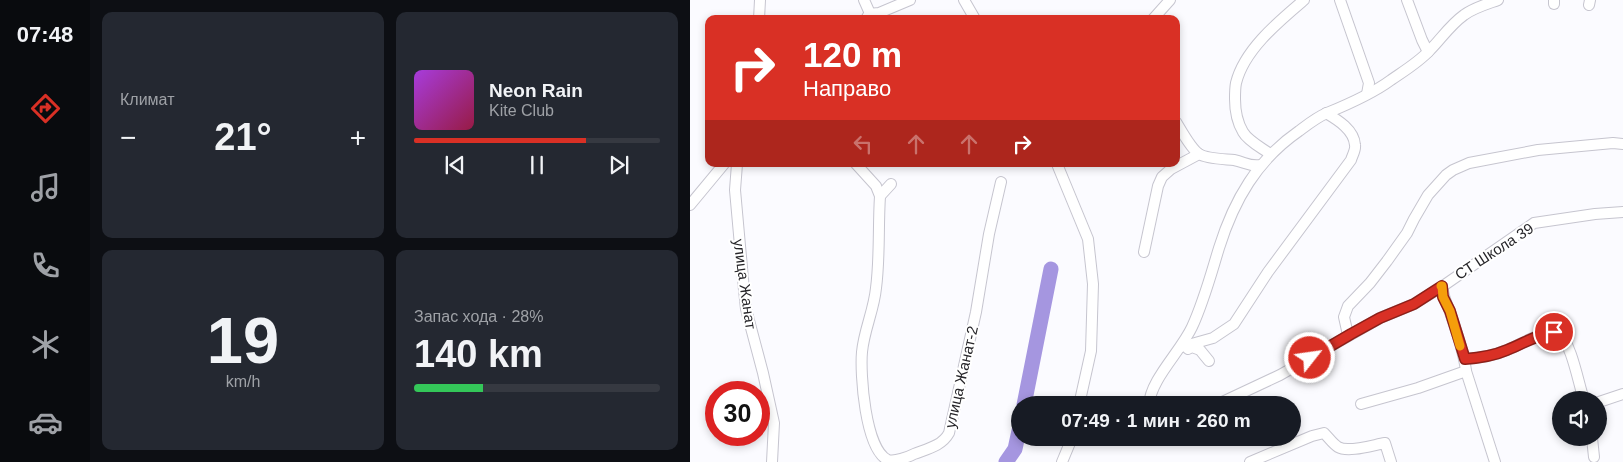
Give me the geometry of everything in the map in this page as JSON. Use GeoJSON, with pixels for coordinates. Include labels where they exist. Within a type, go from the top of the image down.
{"type":"FeatureCollection","features":[{"type":"Feature","properties":{"kind":"street"},"geometry":{"type":"LineString","coordinates":[[759,15],[760,0]]}},
{"type":"Feature","properties":{"kind":"street"},"geometry":{"type":"LineString","coordinates":[[864,0],[869,15]]}},
{"type":"Feature","properties":{"kind":"street"},"geometry":{"type":"LineString","coordinates":[[874,15],[910,0]]}},
{"type":"Feature","properties":{"kind":"street"},"geometry":{"type":"LineString","coordinates":[[964,0],[973,15]]}},
{"type":"Feature","properties":{"kind":"street"},"geometry":{"type":"LineString","coordinates":[[1157,15],[1170,0]]}},
{"type":"Feature","properties":{"kind":"street"},"geometry":{"type":"LineString","coordinates":[[1270,154],[1243,133],[1235,108],[1236,85],[1248,56],[1279,21],[1304,0]]}},
{"type":"Feature","properties":{"kind":"street"},"geometry":{"type":"LineString","coordinates":[[1340,0],[1369,83],[1367,94]]}},
{"type":"Feature","properties":{"kind":"street"},"geometry":{"type":"LineString","coordinates":[[1407,0],[1428,52]]}},
{"type":"Feature","properties":{"kind":"street"},"geometry":{"type":"LineString","coordinates":[[1149,396],[1162,372],[1178,351],[1198,314],[1231,213],[1270,154],[1326,113],[1351,104],[1389,82],[1428,52],[1443,37],[1445,31],[1478,4],[1498,0]]}},
{"type":"Feature","properties":{"kind":"street"},"geometry":{"type":"LineString","coordinates":[[1178,351],[1213,338],[1234,324],[1268,272],[1351,160],[1355,145],[1352,137],[1346,128],[1326,113]]}},
{"type":"Feature","properties":{"kind":"street"},"geometry":{"type":"LineString","coordinates":[[1180,129],[1188,142],[1199,154],[1220,159],[1237,160],[1252,166],[1261,165]]}},
{"type":"Feature","properties":{"kind":"street"},"geometry":{"type":"LineString","coordinates":[[1348,335],[1344,317],[1348,306],[1378,272],[1407,233],[1436,185],[1453,170],[1469,163],[1538,150],[1613,143],[1623,144]]}},
{"type":"Feature","properties":{"kind":"street"},"geometry":{"type":"LineString","coordinates":[[1180,164],[1199,154]]}},
{"type":"Feature","properties":{"kind":"street"},"geometry":{"type":"LineString","coordinates":[[690,205],[722,167]]}},
{"type":"Feature","properties":{"kind":"street","name":"улица Жанат"},"geometry":{"type":"LineString","coordinates":[[737,167],[735,190],[746,309],[774,423],[772,462]]}},
{"type":"Feature","properties":{"kind":"street"},"geometry":{"type":"LineString","coordinates":[[859,167],[876,186],[880,196],[891,184]]}},
{"type":"Feature","properties":{"kind":"street"},"geometry":{"type":"LineString","coordinates":[[1058,167],[1088,239],[1093,284],[1091,351],[1081,396]]}},
{"type":"Feature","properties":{"kind":"street"},"geometry":{"type":"LineString","coordinates":[[1144,252],[1158,186],[1162,177],[1175,167]]}},
{"type":"Feature","properties":{"kind":"street","name":"улица Жанат-2"},"geometry":{"type":"LineString","coordinates":[[880,196],[876,288],[864,336],[862,368],[870,431],[878,450],[886,461],[908,456],[931,447],[945,440],[949,433],[976,312],[989,234],[1001,182]]}},
{"type":"Feature","properties":{"kind":"street","name":"СТ Школа 39"},"geometry":{"type":"LineString","coordinates":[[1235,396],[1280,375],[1380,318],[1414,304],[1534,223],[1623,212]]}},
{"type":"Feature","properties":{"kind":"street"},"geometry":{"type":"LineString","coordinates":[[1442,286],[1443,297],[1450,311],[1465,359],[1466,371],[1496,462]]}},
{"type":"Feature","properties":{"kind":"street"},"geometry":{"type":"LineString","coordinates":[[1465,359],[1491,355],[1532,338],[1559,333],[1565,338],[1569,347],[1581,391]]}},
{"type":"Feature","properties":{"kind":"street"},"geometry":{"type":"LineString","coordinates":[[1178,351],[1192,347],[1200,350],[1209,361]]}},
{"type":"Feature","properties":{"kind":"street"},"geometry":{"type":"LineString","coordinates":[[1361,404],[1428,385],[1466,371]]}},
{"type":"Feature","properties":{"kind":"street"},"geometry":{"type":"LineString","coordinates":[[1607,399],[1623,394]]}},
{"type":"Feature","properties":{"kind":"street"},"geometry":{"type":"LineString","coordinates":[[1250,462],[1312,436],[1324,433],[1334,444],[1347,450],[1385,443],[1391,462]]}},
{"type":"Feature","properties":{"kind":"street"},"geometry":{"type":"LineString","coordinates":[[1062,462],[1071,446]]}},
{"type":"Feature","properties":{"kind":"street"},"geometry":{"type":"LineString","coordinates":[[1593,446],[1594,457]]}},
{"type":"Feature","properties":{"kind":"waterway"},"geometry":{"type":"LineString","coordinates":[[1026,396],[1051,269]]}},
{"type":"Feature","properties":{"kind":"waterway"},"geometry":{"type":"LineString","coordinates":[[1006,462],[1016,446]]}},
{"type":"Feature","properties":{"kind":"slow traffic"},"geometry":{"type":"LineString","coordinates":[[1441,286],[1460,346]]}},
{"type":"Feature","properties":{"kind":"route"},"geometry":{"type":"LineString","coordinates":[[1310,358],[1380,318],[1414,304],[1442,286],[1443,297],[1450,311],[1465,359],[1491,355],[1532,338],[1554,332]]}}]}
